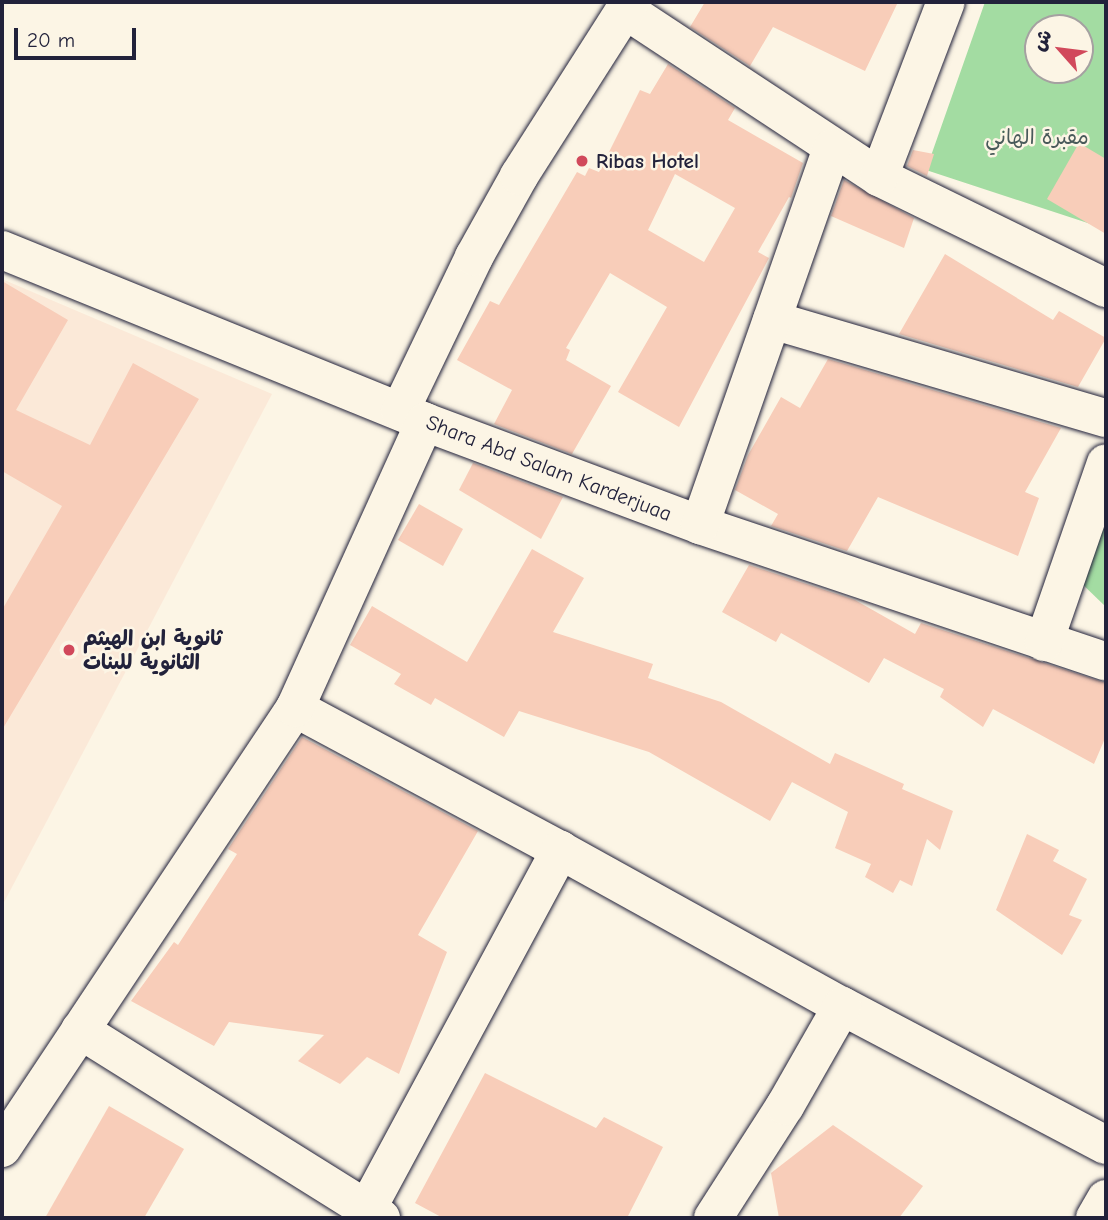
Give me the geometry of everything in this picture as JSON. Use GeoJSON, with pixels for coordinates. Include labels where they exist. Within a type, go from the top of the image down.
{"type":"FeatureCollection","features":[{"type":"Feature","properties":{"kind":"street"},"geometry":{"type":"LineString","coordinates":[[879,177],[946,2]]}},
{"type":"Feature","properties":{"kind":"street"},"geometry":{"type":"LineString","coordinates":[[2,1148],[295,708],[474,257],[519,176],[629,6],[832,148],[879,177],[1106,288]]}},
{"type":"Feature","properties":{"kind":"street"},"geometry":{"type":"LineString","coordinates":[[700,525],[832,148]]}},
{"type":"Feature","properties":{"kind":"street","name":"Shara Abd Salam Karderjuaa"},"geometry":{"type":"LineString","coordinates":[[2,250],[412,416],[700,525],[1106,662]]}},
{"type":"Feature","properties":{"kind":"street"},"geometry":{"type":"LineString","coordinates":[[772,320],[1106,418]]}},
{"type":"Feature","properties":{"kind":"street"},"geometry":{"type":"LineString","coordinates":[[1044,642],[1106,463]]}},
{"type":"Feature","properties":{"kind":"street"},"geometry":{"type":"LineString","coordinates":[[295,708],[842,1006],[1106,1145]]}},
{"type":"Feature","properties":{"kind":"street"},"geometry":{"type":"LineString","coordinates":[[80,1030],[374,1214],[560,850]]}},
{"type":"Feature","properties":{"kind":"street"},"geometry":{"type":"LineString","coordinates":[[713,1218],[785,1106],[842,1006]]}},
{"type":"Feature","properties":{"kind":"street"},"geometry":{"type":"LineString","coordinates":[[1095,1218],[1106,1199]]}},
{"type":"Feature","properties":{"kind":"shaded area","name":"ثانوية ابن الهيثم الثانوية للبنات"},"geometry":{"type":"Polygon","coordinates":[[[2,279],[272,394],[2,906],[2,279]]]}},
{"type":"Feature","properties":{"kind":"green space","name":"مقبرة الهاني"},"geometry":{"type":"Polygon","coordinates":[[[985,2],[1106,2],[1106,229],[926,170],[985,2]]]}},
{"type":"Feature","properties":{"kind":"green space"},"geometry":{"type":"Polygon","coordinates":[[[1106,491],[1106,607],[1077,579],[1106,491]]]}},
{"type":"Feature","properties":{"kind":"building"},"geometry":{"type":"Polygon","coordinates":[[[705,2],[898,2],[865,71],[773,27],[750,66],[690,27],[705,2]]]}},
{"type":"Feature","properties":{"kind":"building"},"geometry":{"type":"Polygon","coordinates":[[[668,64],[735,108],[728,120],[803,163],[791,198],[789,197],[758,252],[769,258],[679,427],[618,392],[667,307],[610,273],[566,348],[570,350],[566,360],[611,386],[572,454],[494,424],[512,390],[457,360],[490,301],[499,305],[577,172],[585,176],[589,168],[599,172],[640,90],[650,94],[668,64]],[[675,174],[648,230],[704,262],[735,208],[675,174]]]}},
{"type":"Feature","properties":{"kind":"building"},"geometry":{"type":"Polygon","coordinates":[[[1079,143],[1106,159],[1106,234],[1047,199],[1079,143]]]}},
{"type":"Feature","properties":{"kind":"building"},"geometry":{"type":"Polygon","coordinates":[[[913,150],[934,154],[927,176],[907,166],[913,150]]]}},
{"type":"Feature","properties":{"kind":"building"},"geometry":{"type":"Polygon","coordinates":[[[844,180],[914,218],[904,248],[831,216],[844,180]]]}},
{"type":"Feature","properties":{"kind":"building"},"geometry":{"type":"Polygon","coordinates":[[[945,254],[1053,320],[1059,311],[1106,338],[1078,387],[899,334],[945,254]]]}},
{"type":"Feature","properties":{"kind":"building"},"geometry":{"type":"Polygon","coordinates":[[[2,281],[68,320],[16,410],[90,445],[133,363],[199,399],[2,730],[2,610],[62,506],[2,471],[2,281]]]}},
{"type":"Feature","properties":{"kind":"building"},"geometry":{"type":"Polygon","coordinates":[[[828,359],[1061,428],[1025,492],[1039,498],[1018,556],[878,497],[847,551],[771,526],[778,514],[735,490],[748,455],[781,397],[800,408],[828,359]]]}},
{"type":"Feature","properties":{"kind":"building"},"geometry":{"type":"Polygon","coordinates":[[[473,463],[563,497],[541,539],[459,490],[473,463]]]}},
{"type":"Feature","properties":{"kind":"building"},"geometry":{"type":"Polygon","coordinates":[[[419,504],[463,529],[443,566],[398,540],[419,504]]]}},
{"type":"Feature","properties":{"kind":"building"},"geometry":{"type":"Polygon","coordinates":[[[532,549],[584,578],[553,632],[653,664],[648,678],[721,702],[830,764],[835,753],[904,784],[902,789],[953,811],[940,850],[927,839],[912,886],[900,880],[893,893],[865,877],[871,864],[835,848],[848,812],[792,782],[770,821],[649,752],[519,711],[504,737],[435,698],[431,705],[394,684],[401,674],[350,645],[372,606],[467,662],[532,549]]]}},
{"type":"Feature","properties":{"kind":"building"},"geometry":{"type":"Polygon","coordinates":[[[749,565],[855,600],[915,634],[921,623],[1106,683],[1106,736],[1094,764],[993,709],[983,727],[940,697],[944,689],[884,658],[869,683],[781,633],[776,642],[722,612],[749,565]]]}},
{"type":"Feature","properties":{"kind":"building"},"geometry":{"type":"Polygon","coordinates":[[[302,737],[478,831],[418,935],[447,952],[399,1074],[367,1057],[340,1084],[298,1061],[324,1035],[229,1022],[214,1046],[131,1001],[174,942],[178,945],[237,854],[228,849],[302,737]]]}},
{"type":"Feature","properties":{"kind":"building"},"geometry":{"type":"Polygon","coordinates":[[[1027,834],[1059,850],[1053,861],[1087,879],[1069,915],[1082,920],[1062,955],[996,910],[1027,834]]]}},
{"type":"Feature","properties":{"kind":"building"},"geometry":{"type":"Polygon","coordinates":[[[485,1073],[596,1128],[604,1117],[663,1147],[627,1218],[443,1218],[415,1203],[485,1073]]]}},
{"type":"Feature","properties":{"kind":"building"},"geometry":{"type":"Polygon","coordinates":[[[109,1106],[184,1149],[144,1218],[45,1218],[109,1106]]]}},
{"type":"Feature","properties":{"kind":"building"},"geometry":{"type":"Polygon","coordinates":[[[833,1125],[923,1186],[899,1218],[779,1218],[771,1173],[833,1125]]]}},
{"type":"Feature","properties":{"kind":"place","name":"Ribas Hotel"},"geometry":{"type":"Point","coordinates":[582,161]}},
{"type":"Feature","properties":{"kind":"place","name":"ثانوية ابن الهيثم الثانوية للبنات"},"geometry":{"type":"Point","coordinates":[69,650]}}]}
